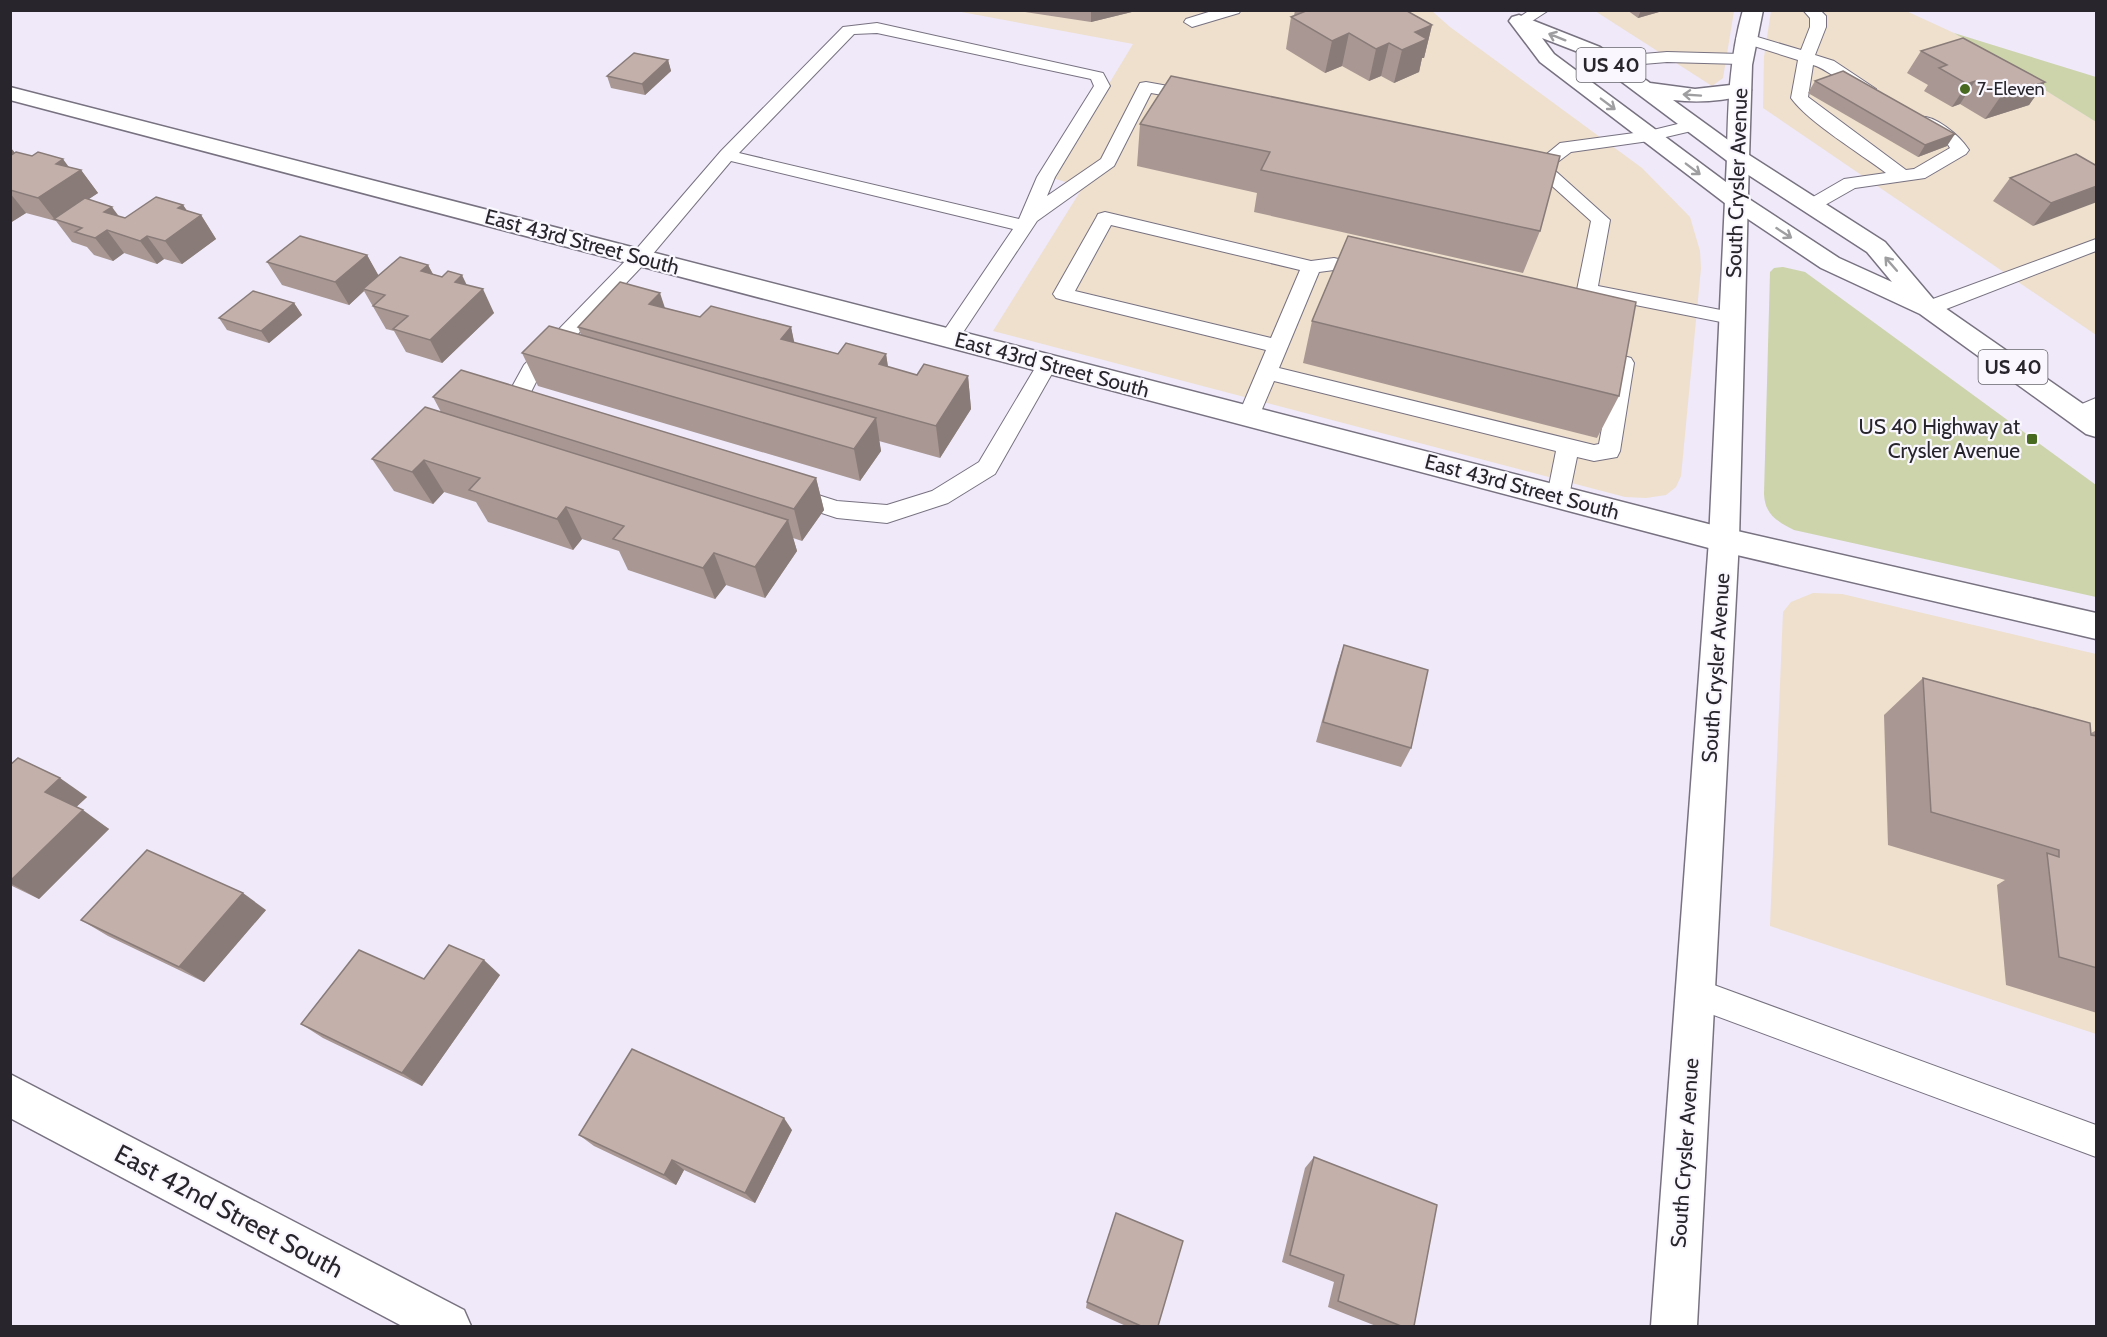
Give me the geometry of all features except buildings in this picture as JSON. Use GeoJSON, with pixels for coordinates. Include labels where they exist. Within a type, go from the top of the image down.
{"type":"FeatureCollection","features":[{"type":"Feature","properties":{"kind":"street","name":"South Crysler Avenue"},"geometry":{"type":"LineString","coordinates":[[1674,1326],[1724,540],[1731,318],[1738,202],[1740,90],[1743,49],[1753,10]]}},
{"type":"Feature","properties":{"kind":"street","name":"US 40"},"geometry":{"type":"LineString","coordinates":[[1512,16],[1593,51],[1738,158],[1876,248],[1929,308]]}},
{"type":"Feature","properties":{"kind":"street","name":"US 40"},"geometry":{"type":"LineString","coordinates":[[1512,16],[1547,58],[1738,202],[1830,263],[1929,308],[2090,415]]}},
{"type":"Feature","properties":{"kind":"street"},"geometry":{"type":"LineString","coordinates":[[1643,88],[1672,94],[1714,96],[1740,90]]}},
{"type":"Feature","properties":{"kind":"street","name":"East 43rd Street South"},"geometry":{"type":"LineString","coordinates":[[10,93],[1724,540],[2097,626]]}},
{"type":"Feature","properties":{"kind":"street","name":"East 42nd Street South"},"geometry":{"type":"LineString","coordinates":[[10,1095],[448,1326]]}},
{"type":"Feature","properties":{"kind":"lane"},"geometry":{"type":"LineString","coordinates":[[1192,22],[1234,10]]}},
{"type":"Feature","properties":{"kind":"lane"},"geometry":{"type":"LineString","coordinates":[[1512,16],[1542,10]]}},
{"type":"Feature","properties":{"kind":"lane"},"geometry":{"type":"LineString","coordinates":[[1810,10],[1818,15],[1818,27],[1806,58],[1799,98],[1817,114],[1902,176]]}},
{"type":"Feature","properties":{"kind":"lane"},"geometry":{"type":"LineString","coordinates":[[557,419],[524,408],[518,396],[531,370],[640,257],[727,155],[849,30],[877,28],[1097,76],[1102,86],[1046,177],[1027,222],[949,338]]}},
{"type":"Feature","properties":{"kind":"lane"},"geometry":{"type":"LineString","coordinates":[[1607,62],[1743,49],[1806,58],[1828,64],[1886,99]]}},
{"type":"Feature","properties":{"kind":"lane"},"geometry":{"type":"LineString","coordinates":[[727,155],[1027,222],[1108,162],[1146,87],[1215,100]]}},
{"type":"Feature","properties":{"kind":"lane"},"geometry":{"type":"LineString","coordinates":[[1812,205],[1850,183],[1919,174],[1960,150],[1954,140],[1906,111]]}},
{"type":"Feature","properties":{"kind":"lane"},"geometry":{"type":"LineString","coordinates":[[1694,124],[1649,136],[1566,147],[1534,166],[1601,219],[1587,290],[1731,318]]}},
{"type":"Feature","properties":{"kind":"lane"},"geometry":{"type":"LineString","coordinates":[[1278,346],[1063,294],[1106,218],[1311,267],[1334,264],[1390,277]]}},
{"type":"Feature","properties":{"kind":"lane"},"geometry":{"type":"LineString","coordinates":[[1929,308],[2097,245]]}},
{"type":"Feature","properties":{"kind":"lane"},"geometry":{"type":"LineString","coordinates":[[1249,416],[1311,267]]}},
{"type":"Feature","properties":{"kind":"lane"},"geometry":{"type":"LineString","coordinates":[[1267,372],[1594,453],[1609,451],[1628,341]]}},
{"type":"Feature","properties":{"kind":"lane"},"geometry":{"type":"LineString","coordinates":[[770,488],[837,509],[887,514],[940,497],[987,468],[1048,363]]}},
{"type":"Feature","properties":{"kind":"lane"},"geometry":{"type":"LineString","coordinates":[[1558,496],[1569,447]]}},
{"type":"Feature","properties":{"kind":"lane"},"geometry":{"type":"LineString","coordinates":[[1695,993],[2097,1141]]}},
{"type":"Feature","properties":{"kind":"shaded area"},"geometry":{"type":"Polygon","coordinates":[[[1904,10],[1954,33],[2096,122],[2096,335],[1763,108],[1764,57],[1771,11],[1904,10]]]}},
{"type":"Feature","properties":{"kind":"shaded area"},"geometry":{"type":"Polygon","coordinates":[[[956,11],[1432,11],[1450,27],[1642,168],[1690,217],[1700,251],[1701,268],[1681,476],[1676,487],[1666,495],[1646,498],[1625,497],[993,331],[1083,187],[1052,178],[1133,44],[956,11]]]}},
{"type":"Feature","properties":{"kind":"shaded area"},"geometry":{"type":"Polygon","coordinates":[[[1595,11],[1734,11],[1723,78],[1712,86],[1595,11]]]}},
{"type":"Feature","properties":{"kind":"shaded area"},"geometry":{"type":"Polygon","coordinates":[[[1813,593],[1842,594],[2096,654],[2096,1034],[1770,926],[1783,612],[1791,602],[1813,593]]]}},
{"type":"Feature","properties":{"kind":"green space"},"geometry":{"type":"Polygon","coordinates":[[[1954,33],[2096,77],[2096,122],[1954,33]]]}},
{"type":"Feature","properties":{"kind":"green space"},"geometry":{"type":"Polygon","coordinates":[[[1783,267],[1805,272],[2096,485],[2096,597],[1794,530],[1782,524],[1769,512],[1764,494],[1770,272],[1774,268],[1783,267]]]}},
{"type":"Feature","properties":{"kind":"place","name":"7-Eleven"},"geometry":{"type":"Point","coordinates":[1965,89]}},
{"type":"Feature","properties":{"kind":"place","name":"US 40 Highway at Crysler Avenue"},"geometry":{"type":"Point","coordinates":[2032,439]}}]}
